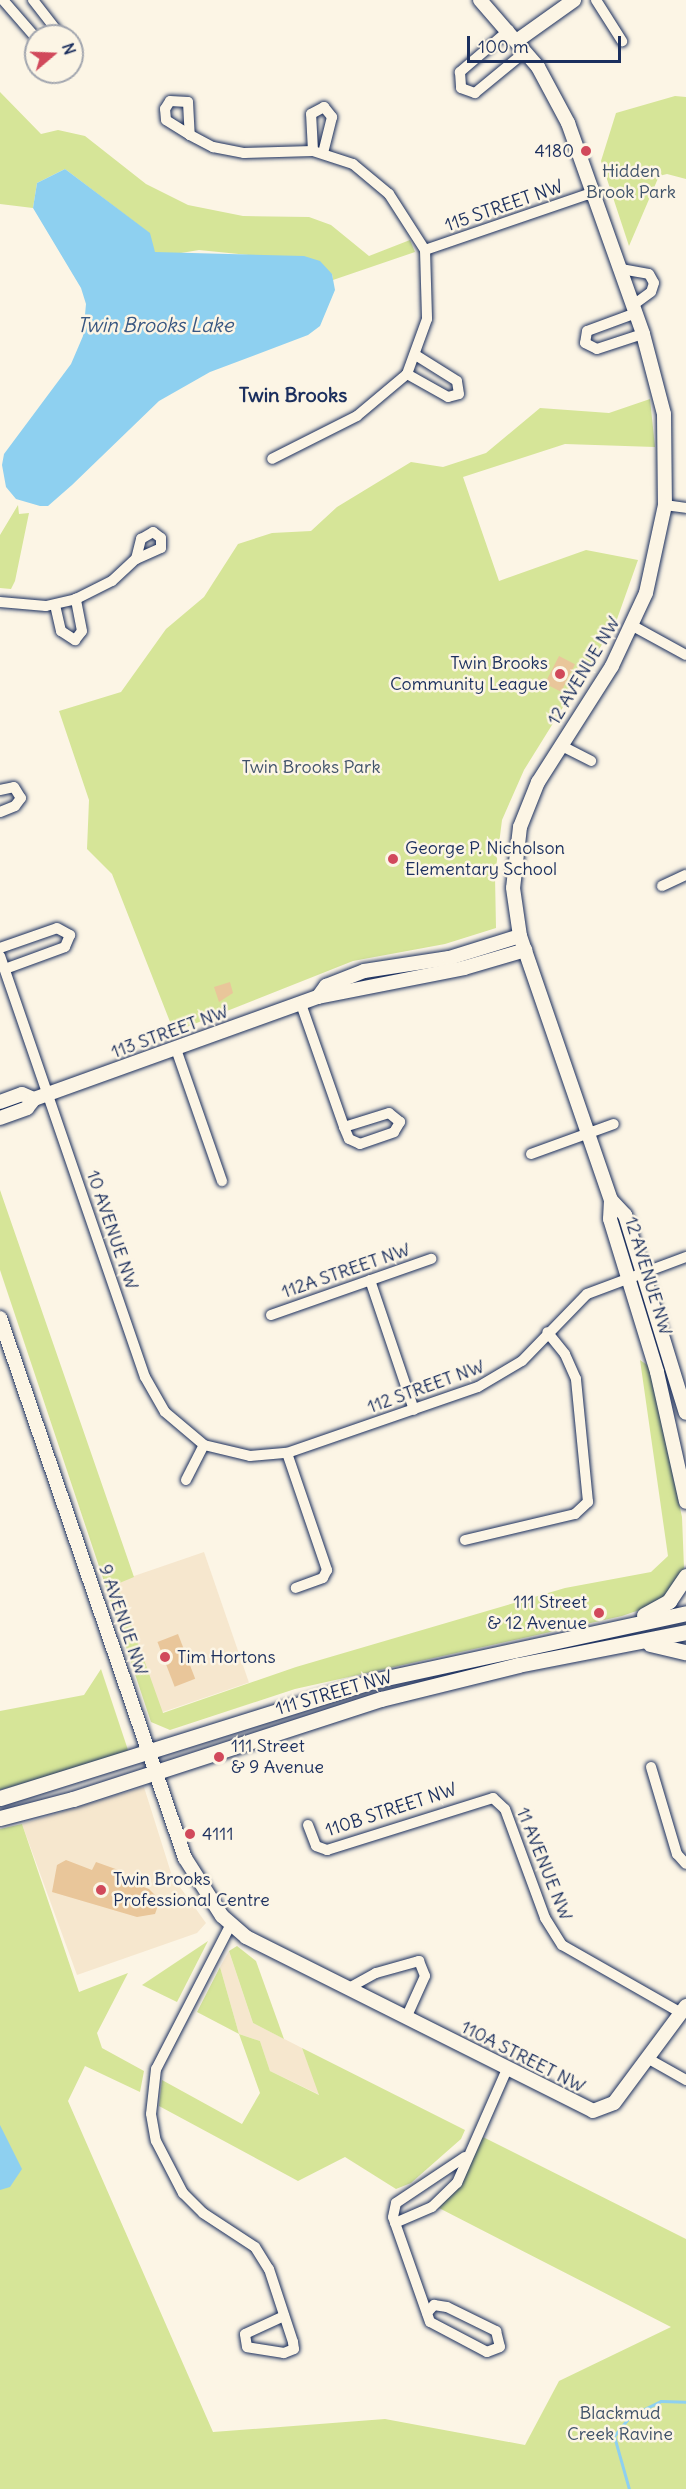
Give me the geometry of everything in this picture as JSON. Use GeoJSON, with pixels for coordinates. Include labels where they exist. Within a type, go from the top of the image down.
{"type":"FeatureCollection","features":[{"type":"Feature","properties":{"kind":"main road"},"geometry":{"type":"LineString","coordinates":[[622,1624],[663,1606],[686,1576]]}},
{"type":"Feature","properties":{"kind":"main road","name":"111 STREET NW"},"geometry":{"type":"LineString","coordinates":[[0,1798],[377,1680],[622,1624],[686,1613]]}},
{"type":"Feature","properties":{"kind":"main road","name":"111 STREET NW"},"geometry":{"type":"LineString","coordinates":[[0,1818],[391,1696],[629,1642],[686,1632]]}},
{"type":"Feature","properties":{"kind":"main road"},"geometry":{"type":"LineString","coordinates":[[629,1642],[686,1652]]}},
{"type":"Feature","properties":{"kind":"street"},"geometry":{"type":"LineString","coordinates":[[1,0],[24,25]]}},
{"type":"Feature","properties":{"kind":"street"},"geometry":{"type":"LineString","coordinates":[[33,0],[52,24]]}},
{"type":"Feature","properties":{"kind":"street","name":"12 AVENUE NW"},"geometry":{"type":"LineString","coordinates":[[480,0],[518,40],[560,104],[621,269],[664,414],[665,505],[654,568],[633,626],[560,745],[525,813],[517,843],[513,888],[520,936],[611,1200],[610,1219],[657,1372],[686,1502]]}},
{"type":"Feature","properties":{"kind":"street"},"geometry":{"type":"LineString","coordinates":[[518,40],[475,93],[461,88],[460,72],[518,40],[574,0]]}},
{"type":"Feature","properties":{"kind":"street"},"geometry":{"type":"LineString","coordinates":[[596,0],[622,41]]}},
{"type":"Feature","properties":{"kind":"street"},"geometry":{"type":"LineString","coordinates":[[190,135],[235,152],[318,152],[353,164],[379,183],[425,250],[429,302],[417,356],[407,374],[357,416],[272,459]]}},
{"type":"Feature","properties":{"kind":"street","name":"115 STREET NW"},"geometry":{"type":"LineString","coordinates":[[425,250],[594,192]]}},
{"type":"Feature","properties":{"kind":"street"},"geometry":{"type":"LineString","coordinates":[[621,269],[649,274],[654,283],[651,292],[634,309],[587,331],[585,343],[597,349],[642,334]]}},
{"type":"Feature","properties":{"kind":"street"},"geometry":{"type":"LineString","coordinates":[[407,374],[448,397],[459,394],[457,381],[417,356]]}},
{"type":"Feature","properties":{"kind":"street"},"geometry":{"type":"LineString","coordinates":[[665,505],[686,508]]}},
{"type":"Feature","properties":{"kind":"street"},"geometry":{"type":"LineString","coordinates":[[0,602],[56,604],[76,599],[112,581],[136,559]]}},
{"type":"Feature","properties":{"kind":"street"},"geometry":{"type":"LineString","coordinates":[[56,604],[61,631],[75,640],[82,631],[76,599]]}},
{"type":"Feature","properties":{"kind":"street"},"geometry":{"type":"LineString","coordinates":[[633,626],[686,655]]}},
{"type":"Feature","properties":{"kind":"street","name":"12 AVENUE NW"},"geometry":{"type":"LineString","coordinates":[[560,745],[591,761]]}},
{"type":"Feature","properties":{"kind":"street"},"geometry":{"type":"LineString","coordinates":[[0,790],[14,787],[21,798],[15,806],[0,812]]}},
{"type":"Feature","properties":{"kind":"street"},"geometry":{"type":"LineString","coordinates":[[662,886],[686,875]]}},
{"type":"Feature","properties":{"kind":"street"},"geometry":{"type":"LineString","coordinates":[[0,948],[57,928],[70,935],[65,947],[5,969]]}},
{"type":"Feature","properties":{"kind":"street","name":"113 STREET NW"},"geometry":{"type":"LineString","coordinates":[[318,997],[326,986],[364,971],[449,958],[520,936]]}},
{"type":"Feature","properties":{"kind":"street","name":"113 STREET NW"},"geometry":{"type":"LineString","coordinates":[[0,1118],[27,1108],[34,1099],[318,997],[464,968],[525,950]]}},
{"type":"Feature","properties":{"kind":"street","name":"10 AVENUE NW"},"geometry":{"type":"LineString","coordinates":[[0,956],[145,1377],[165,1412],[204,1445]]}},
{"type":"Feature","properties":{"kind":"street"},"geometry":{"type":"LineString","coordinates":[[301,1004],[344,1127],[349,1139],[360,1144],[393,1132],[400,1122],[389,1113],[344,1127]]}},
{"type":"Feature","properties":{"kind":"street"},"geometry":{"type":"LineString","coordinates":[[176,1049],[222,1181]]}},
{"type":"Feature","properties":{"kind":"street","name":"113 STREET NW"},"geometry":{"type":"LineString","coordinates":[[0,1102],[22,1094],[34,1099]]}},
{"type":"Feature","properties":{"kind":"street"},"geometry":{"type":"LineString","coordinates":[[531,1154],[614,1124]]}},
{"type":"Feature","properties":{"kind":"street","name":"12 AVENUE NW"},"geometry":{"type":"LineString","coordinates":[[611,1200],[626,1215],[686,1413]]}},
{"type":"Feature","properties":{"kind":"street","name":"112 STREET NW"},"geometry":{"type":"LineString","coordinates":[[204,1445],[250,1455],[287,1453],[495,1380],[522,1361],[580,1299],[628,1278],[686,1257]]}},
{"type":"Feature","properties":{"kind":"street","name":"112A STREET NW"},"geometry":{"type":"LineString","coordinates":[[271,1315],[431,1259]]}},
{"type":"Feature","properties":{"kind":"street"},"geometry":{"type":"LineString","coordinates":[[370,1280],[414,1410]]}},
{"type":"Feature","properties":{"kind":"street","name":"9 AVENUE NW"},"geometry":{"type":"LineString","coordinates":[[0,1317],[4,1343],[189,1867],[231,1924]]}},
{"type":"Feature","properties":{"kind":"street"},"geometry":{"type":"LineString","coordinates":[[465,1540],[575,1514],[587,1505],[589,1491],[576,1379],[548,1332]]}},
{"type":"Feature","properties":{"kind":"street"},"geometry":{"type":"LineString","coordinates":[[186,1480],[204,1445]]}},
{"type":"Feature","properties":{"kind":"street"},"geometry":{"type":"LineString","coordinates":[[287,1453],[327,1570],[323,1578],[296,1588]]}},
{"type":"Feature","properties":{"kind":"street"},"geometry":{"type":"LineString","coordinates":[[651,1767],[677,1854],[686,1864]]}},
{"type":"Feature","properties":{"kind":"street","name":"110B STREET NW"},"geometry":{"type":"LineString","coordinates":[[308,1825],[315,1844],[327,1850],[479,1799],[498,1802]]}},
{"type":"Feature","properties":{"kind":"street","name":"11 AVENUE NW"},"geometry":{"type":"LineString","coordinates":[[498,1802],[545,1918],[562,1945],[574,1956],[684,2009]]}},
{"type":"Feature","properties":{"kind":"street"},"geometry":{"type":"LineString","coordinates":[[231,1924],[156,2069],[152,2121],[161,2153],[183,2193],[203,2213],[260,2253],[284,2316],[292,2351],[247,2347],[245,2334],[284,2316]]}},
{"type":"Feature","properties":{"kind":"street","name":"110A STREET NW"},"geometry":{"type":"LineString","coordinates":[[231,1924],[348,1989],[507,2069],[597,2111],[614,2103],[684,2009]]}},
{"type":"Feature","properties":{"kind":"street"},"geometry":{"type":"LineString","coordinates":[[348,1989],[376,1973],[419,1961],[426,1973],[406,2018]]}},
{"type":"Feature","properties":{"kind":"street"},"geometry":{"type":"LineString","coordinates":[[647,2058],[686,2080]]}},
{"type":"Feature","properties":{"kind":"street"},"geometry":{"type":"LineString","coordinates":[[395,2223],[424,2212],[441,2199],[457,2182],[465,2157],[507,2069]]}},
{"type":"Feature","properties":{"kind":"street"},"geometry":{"type":"LineString","coordinates":[[427,2313],[434,2305],[447,2307],[495,2331],[500,2347],[495,2352],[484,2351],[436,2328],[427,2313],[395,2223],[396,2203],[465,2157]]}},
{"type":"Feature","properties":{"kind":"shaded area"},"geometry":{"type":"Polygon","coordinates":[[[204,1552],[249,1682],[160,1713],[115,1583],[204,1552]]]}},
{"type":"Feature","properties":{"kind":"shaded area"},"geometry":{"type":"Polygon","coordinates":[[[144,1787],[172,1876],[206,1923],[197,1933],[77,1975],[22,1824],[144,1787]]]}},
{"type":"Feature","properties":{"kind":"shaded area"},"geometry":{"type":"Polygon","coordinates":[[[229,1951],[253,2023],[302,2048],[320,2095],[270,2071],[260,2041],[239,2034],[220,1967],[229,1951]]]}},
{"type":"Feature","properties":{"kind":"green space"},"geometry":{"type":"Polygon","coordinates":[[[0,92],[41,134],[58,130],[85,136],[146,184],[188,205],[243,216],[309,217],[331,225],[369,256],[410,240],[415,252],[333,280],[332,274],[267,257],[199,250],[163,256],[154,252],[149,233],[65,169],[37,183],[33,208],[0,204],[0,92]]]}},
{"type":"Feature","properties":{"kind":"green space","name":"Hidden Brook Park"},"geometry":{"type":"Polygon","coordinates":[[[675,96],[686,97],[686,179],[667,174],[659,176],[629,246],[601,161],[616,113],[675,96]]]}},
{"type":"Feature","properties":{"kind":"green space","name":"Twin Brooks Park"},"geometry":{"type":"Polygon","coordinates":[[[650,399],[655,447],[565,444],[463,477],[499,581],[586,550],[638,560],[616,622],[524,770],[502,820],[495,876],[496,928],[445,944],[353,961],[174,1032],[112,874],[87,849],[89,800],[59,711],[121,692],[166,629],[204,597],[238,544],[272,533],[311,531],[337,507],[411,462],[443,467],[486,453],[540,408],[609,413],[650,399]]]}},
{"type":"Feature","properties":{"kind":"green space"},"geometry":{"type":"Polygon","coordinates":[[[18,505],[19,514],[29,513],[15,581],[11,589],[0,588],[0,535],[18,505]]]}},
{"type":"Feature","properties":{"kind":"green space"},"geometry":{"type":"Polygon","coordinates":[[[0,1190],[134,1577],[117,1584],[163,1713],[296,1667],[565,1588],[651,1572],[668,1556],[640,1360],[650,1367],[682,1517],[684,1568],[673,1590],[654,1605],[622,1616],[295,1689],[170,1730],[151,1722],[0,1270],[0,1190]]]}},
{"type":"Feature","properties":{"kind":"green space"},"geometry":{"type":"Polygon","coordinates":[[[101,1669],[129,1753],[0,1790],[0,1711],[84,1695],[101,1669]]]}},
{"type":"Feature","properties":{"kind":"green space","name":"Blackmud Creek Ravine"},"geometry":{"type":"Polygon","coordinates":[[[22,1824],[79,1992],[128,1973],[97,2033],[102,2048],[144,2071],[140,2092],[85,2066],[68,2101],[213,2432],[385,2419],[525,2445],[559,2381],[671,2327],[439,2208],[465,2175],[483,2137],[686,2239],[686,2489],[0,2489],[0,1829],[22,1824]]]}},
{"type":"Feature","properties":{"kind":"green space"},"geometry":{"type":"Polygon","coordinates":[[[208,1941],[177,2002],[142,1985],[208,1941]]]}},
{"type":"Feature","properties":{"kind":"green space"},"geometry":{"type":"Polygon","coordinates":[[[237,1946],[256,1961],[284,2039],[253,2023],[229,1951],[237,1946]]]}},
{"type":"Feature","properties":{"kind":"green space"},"geometry":{"type":"Polygon","coordinates":[[[220,1967],[239,2034],[197,2012],[220,1967]]]}},
{"type":"Feature","properties":{"kind":"green space"},"geometry":{"type":"Polygon","coordinates":[[[239,2034],[260,2041],[270,2071],[319,2095],[302,2048],[465,2130],[461,2139],[411,2183],[396,2189],[345,2157],[298,2181],[159,2106],[162,2080],[242,2124],[260,2093],[239,2034]]]}},
{"type":"Feature","properties":{"kind":"water","name":"Twin Brooks Lake"},"geometry":{"type":"Polygon","coordinates":[[[65,169],[150,233],[155,252],[304,256],[320,261],[332,274],[335,290],[320,326],[308,335],[210,372],[159,401],[72,485],[48,506],[40,506],[16,499],[6,487],[2,465],[4,454],[71,364],[83,336],[86,304],[81,288],[33,208],[37,183],[65,169]]]}},
{"type":"Feature","properties":{"kind":"water"},"geometry":{"type":"Polygon","coordinates":[[[0,2125],[22,2169],[10,2187],[0,2190],[0,2125]]]}},
{"type":"Feature","properties":{"kind":"building","name":"Twin Brooks Community League"},"geometry":{"type":"Polygon","coordinates":[[[559,656],[575,664],[561,692],[545,684],[559,656]]]}},
{"type":"Feature","properties":{"kind":"building"},"geometry":{"type":"Polygon","coordinates":[[[230,982],[233,993],[219,1002],[214,987],[230,982]]]}},
{"type":"Feature","properties":{"kind":"building"},"geometry":{"type":"Polygon","coordinates":[[[178,1634],[195,1679],[175,1687],[157,1642],[178,1634]]]}},
{"type":"Feature","properties":{"kind":"building","name":"Twin Brooks Professional Centre"},"geometry":{"type":"Polygon","coordinates":[[[66,1860],[92,1870],[96,1862],[124,1872],[122,1879],[149,1889],[160,1900],[155,1914],[137,1917],[52,1892],[57,1865],[66,1860]]]}},
{"type":"Feature","properties":{"kind":"waterway"},"geometry":{"type":"LineString","coordinates":[[629,2489],[614,2436],[630,2416],[661,2401],[686,2402]]}},
{"type":"Feature","properties":{"kind":"place","name":"4180"},"geometry":{"type":"Point","coordinates":[586,151]}},
{"type":"Feature","properties":{"kind":"place","name":"Twin Brooks Community League"},"geometry":{"type":"Point","coordinates":[560,674]}},
{"type":"Feature","properties":{"kind":"place","name":"George P. Nicholson Elementary School"},"geometry":{"type":"Point","coordinates":[393,859]}},
{"type":"Feature","properties":{"kind":"place","name":"111 Street & 12 Avenue"},"geometry":{"type":"Point","coordinates":[599,1613]}},
{"type":"Feature","properties":{"kind":"place","name":"Tim Hortons"},"geometry":{"type":"Point","coordinates":[165,1657]}},
{"type":"Feature","properties":{"kind":"place","name":"111 Street & 9 Avenue"},"geometry":{"type":"Point","coordinates":[219,1757]}},
{"type":"Feature","properties":{"kind":"place","name":"4111"},"geometry":{"type":"Point","coordinates":[190,1834]}},
{"type":"Feature","properties":{"kind":"place","name":"Twin Brooks Professional Centre"},"geometry":{"type":"Point","coordinates":[101,1890]}},
{"type":"Feature","properties":{"kind":"district","name":"Twin Brooks"},"geometry":{"type":"Point","coordinates":[293,394]}}]}
